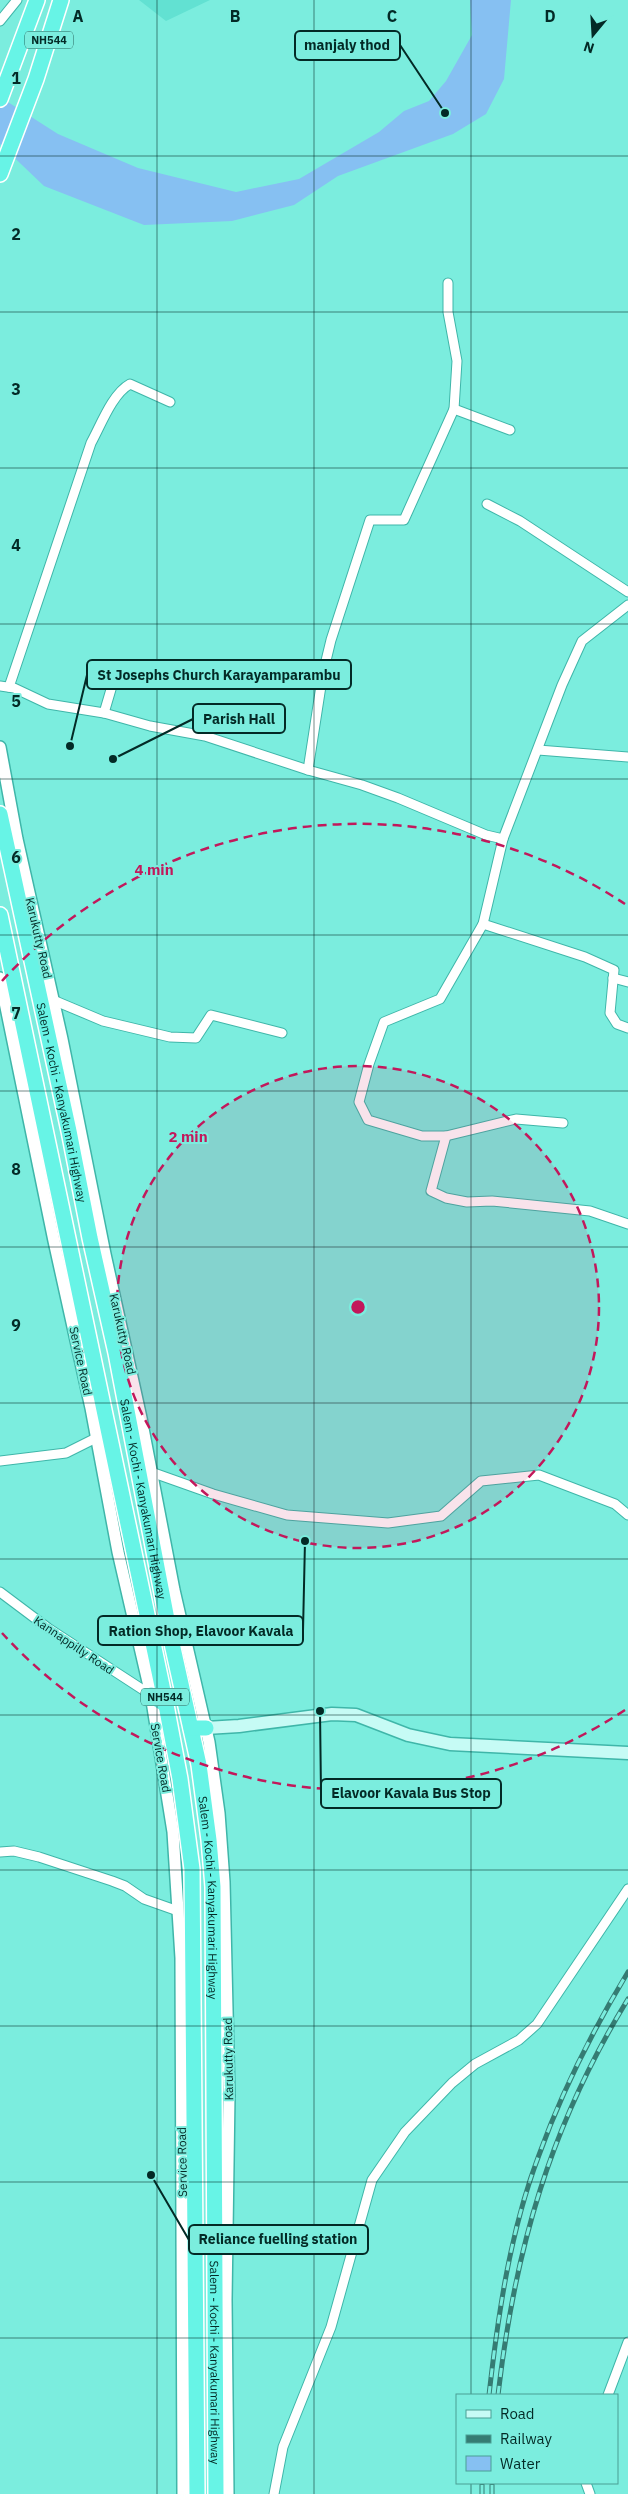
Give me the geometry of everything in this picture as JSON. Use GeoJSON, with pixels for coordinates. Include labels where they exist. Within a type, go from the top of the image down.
{"type":"FeatureCollection","features":[{"type":"Feature","properties":{"kind":"highway","name":"NH544"},"geometry":{"type":"LineString","coordinates":[[0,99],[37,0]]}},
{"type":"Feature","properties":{"kind":"highway","name":"NH544"},"geometry":{"type":"LineString","coordinates":[[0,174],[36,79],[61,0]]}},
{"type":"Feature","properties":{"kind":"highway","name":"Salem - Kochi - Kanyakumari Highway"},"geometry":{"type":"LineString","coordinates":[[0,814],[116,1354],[162,1592],[198,1728],[213,1887],[216,2494]]}},
{"type":"Feature","properties":{"kind":"highway","name":"Salem - Kochi - Kanyakumari Highway"},"geometry":{"type":"LineString","coordinates":[[0,915],[166,1704],[180,1779],[192,1869],[198,2494]]}},
{"type":"Feature","properties":{"kind":"highway"},"geometry":{"type":"LineString","coordinates":[[150,1695],[166,1704]]}},
{"type":"Feature","properties":{"kind":"main road"},"geometry":{"type":"LineString","coordinates":[[198,1728],[238,1726],[332,1714],[356,1715],[408,1735],[450,1744],[628,1753]]}},
{"type":"Feature","properties":{"kind":"street"},"geometry":{"type":"LineString","coordinates":[[0,21],[17,0]]}},
{"type":"Feature","properties":{"kind":"street"},"geometry":{"type":"LineString","coordinates":[[308,770],[323,673],[331,640],[370,520],[404,520],[454,409],[456,361],[448,312],[448,283]]}},
{"type":"Feature","properties":{"kind":"street"},"geometry":{"type":"LineString","coordinates":[[170,402],[130,384],[125,387],[111,406],[91,442],[4,686],[48,704],[104,713],[150,726],[205,736],[308,770],[380,790],[486,836],[503,840]]}},
{"type":"Feature","properties":{"kind":"street"},"geometry":{"type":"LineString","coordinates":[[454,409],[510,430]]}},
{"type":"Feature","properties":{"kind":"street"},"geometry":{"type":"LineString","coordinates":[[487,504],[520,521],[628,592]]}},
{"type":"Feature","properties":{"kind":"street"},"geometry":{"type":"LineString","coordinates":[[563,1123],[516,1119],[446,1136],[422,1136],[368,1120],[359,1102],[369,1064],[384,1022],[440,999],[483,924],[503,840],[562,685],[582,641],[628,604]]}},
{"type":"Feature","properties":{"kind":"street"},"geometry":{"type":"LineString","coordinates":[[104,713],[117,669],[170,677]]}},
{"type":"Feature","properties":{"kind":"street","name":"Karukutty Road"},"geometry":{"type":"LineString","coordinates":[[0,746],[17,839],[53,1000],[152,1472],[198,1728],[219,1813],[224,1882],[229,2132],[226,2300],[228,2494]]}},
{"type":"Feature","properties":{"kind":"street"},"geometry":{"type":"LineString","coordinates":[[538,750],[628,757]]}},
{"type":"Feature","properties":{"kind":"street"},"geometry":{"type":"LineString","coordinates":[[483,924],[585,957],[614,970],[610,1014],[617,1024],[628,1028]]}},
{"type":"Feature","properties":{"kind":"street","name":"Service Road"},"geometry":{"type":"LineString","coordinates":[[0,978],[118,1552],[150,1695],[173,1832],[181,1958],[183,2494]]}},
{"type":"Feature","properties":{"kind":"street"},"geometry":{"type":"LineString","coordinates":[[613,978],[628,982]]}},
{"type":"Feature","properties":{"kind":"street"},"geometry":{"type":"LineString","coordinates":[[53,1000],[103,1021],[170,1037],[196,1038],[211,1015],[282,1033]]}},
{"type":"Feature","properties":{"kind":"street"},"geometry":{"type":"LineString","coordinates":[[446,1136],[431,1191],[446,1198],[467,1202],[492,1201],[590,1211],[628,1224]]}},
{"type":"Feature","properties":{"kind":"street"},"geometry":{"type":"LineString","coordinates":[[0,1461],[66,1453],[96,1438]]}},
{"type":"Feature","properties":{"kind":"street"},"geometry":{"type":"LineString","coordinates":[[152,1472],[213,1494],[287,1515],[388,1523],[441,1516],[482,1481],[539,1475],[614,1504],[628,1515]]}},
{"type":"Feature","properties":{"kind":"street","name":"Kannappilly Road"},"geometry":{"type":"LineString","coordinates":[[0,1592],[48,1628],[150,1695]]}},
{"type":"Feature","properties":{"kind":"street"},"geometry":{"type":"LineString","coordinates":[[0,1852],[14,1851],[39,1857],[112,1881],[125,1886],[144,1899],[178,1911]]}},
{"type":"Feature","properties":{"kind":"street"},"geometry":{"type":"LineString","coordinates":[[274,2494],[283,2447],[331,2327],[372,2180],[405,2132],[452,2083],[475,2064],[519,2040],[537,2024],[628,1889]]}},
{"type":"Feature","properties":{"kind":"street"},"geometry":{"type":"LineString","coordinates":[[608,2394],[628,2342]]}},
{"type":"Feature","properties":{"kind":"shaded area"},"geometry":{"type":"Polygon","coordinates":[[[139,0],[210,0],[166,21],[139,0]]]}},
{"type":"Feature","properties":{"kind":"water"},"geometry":{"type":"Polygon","coordinates":[[[470,0],[511,0],[504,79],[486,114],[453,134],[338,176],[294,205],[232,221],[144,225],[44,186],[0,144],[0,97],[58,134],[138,168],[236,192],[299,179],[379,132],[404,111],[429,101],[446,81],[472,35],[470,0]]]}},
{"type":"Feature","properties":{"kind":"railway"},"geometry":{"type":"LineString","coordinates":[[489,2394],[506,2274],[520,2213],[529,2184],[548,2131],[568,2084],[628,1972]]}},
{"type":"Feature","properties":{"kind":"railway"},"geometry":{"type":"LineString","coordinates":[[498,2394],[505,2341],[515,2289],[526,2239],[540,2190],[577,2094],[601,2046],[628,1999]]}},
{"type":"Feature","properties":{"kind":"railway"},"geometry":{"type":"LineString","coordinates":[[482,2484],[482,2494]]}},
{"type":"Feature","properties":{"kind":"railway"},"geometry":{"type":"LineString","coordinates":[[492,2484],[492,2494]]}},
{"type":"Feature","properties":{"kind":"place","name":"manjaly thod"},"geometry":{"type":"Point","coordinates":[445,113]}},
{"type":"Feature","properties":{"kind":"place","name":"St Josephs Church Karayamparambu"},"geometry":{"type":"Point","coordinates":[70,746]}},
{"type":"Feature","properties":{"kind":"place","name":"Parish Hall"},"geometry":{"type":"Point","coordinates":[113,759]}},
{"type":"Feature","properties":{"kind":"place","name":"Ration Shop, Elavoor Kavala"},"geometry":{"type":"Point","coordinates":[305,1541]}},
{"type":"Feature","properties":{"kind":"place","name":"Elavoor Kavala Bus Stop"},"geometry":{"type":"Point","coordinates":[320,1711]}},
{"type":"Feature","properties":{"kind":"place","name":"Reliance fuelling station"},"geometry":{"type":"Point","coordinates":[151,2175]}}]}
